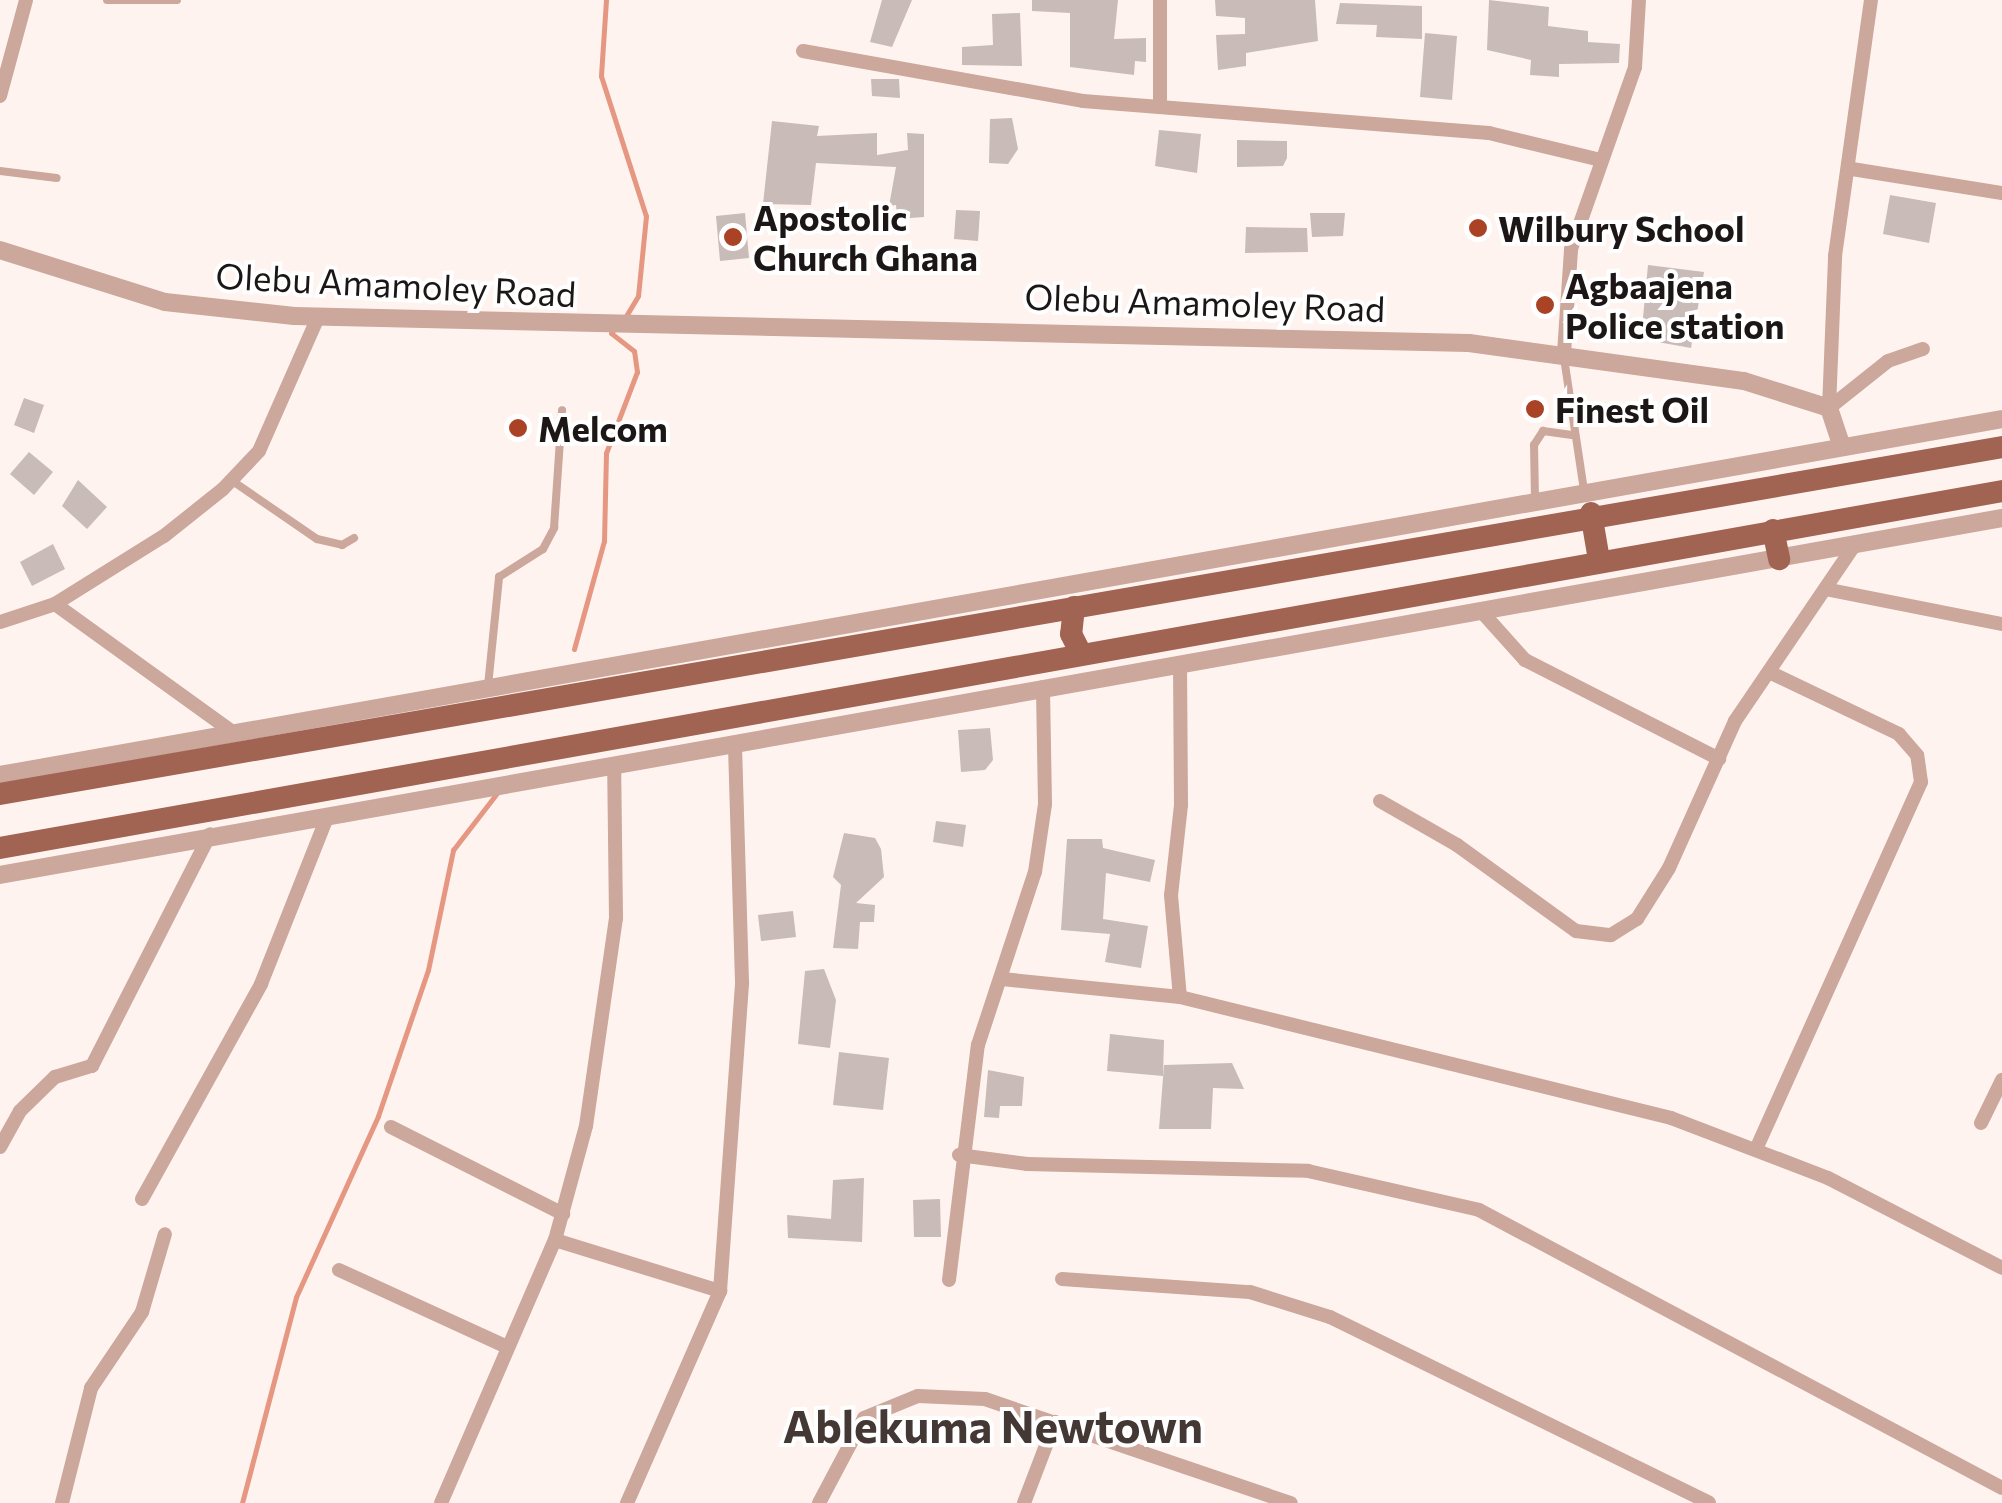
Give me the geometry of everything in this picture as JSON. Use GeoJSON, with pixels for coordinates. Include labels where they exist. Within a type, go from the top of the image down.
{"type":"FeatureCollection","features":[{"type":"Feature","properties":{"kind":"main road"},"geometry":{"type":"LineString","coordinates":[[0,794],[1074,608],[1587,502],[2002,447]]}},
{"type":"Feature","properties":{"kind":"main road"},"geometry":{"type":"LineString","coordinates":[[0,848],[2002,491]]}},
{"type":"Feature","properties":{"kind":"main road"},"geometry":{"type":"LineString","coordinates":[[1587,502],[1599,560]]}},
{"type":"Feature","properties":{"kind":"main road"},"geometry":{"type":"LineString","coordinates":[[1773,530],[1779,559]]}},
{"type":"Feature","properties":{"kind":"main road"},"geometry":{"type":"LineString","coordinates":[[1074,608],[1071,634],[1081,654]]}},
{"type":"Feature","properties":{"kind":"street"},"geometry":{"type":"LineString","coordinates":[[0,96],[26,0]]}},
{"type":"Feature","properties":{"kind":"street"},"geometry":{"type":"LineString","coordinates":[[1160,0],[1160,105]]}},
{"type":"Feature","properties":{"kind":"street"},"geometry":{"type":"LineString","coordinates":[[1564,353],[1571,248],[1635,67],[1638,0]]}},
{"type":"Feature","properties":{"kind":"street"},"geometry":{"type":"LineString","coordinates":[[1842,447],[1829,408],[1835,256],[1852,170],[1871,0]]}},
{"type":"Feature","properties":{"kind":"street"},"geometry":{"type":"LineString","coordinates":[[804,51],[1031,93],[1489,132],[1601,160]]}},
{"type":"Feature","properties":{"kind":"street"},"geometry":{"type":"LineString","coordinates":[[1852,170],[2002,193]]}},
{"type":"Feature","properties":{"kind":"street","name":"Olebu Amamoley Road"},"geometry":{"type":"LineString","coordinates":[[0,250],[165,302],[318,316],[1194,332],[1564,353],[1744,380],[1829,408]]}},
{"type":"Feature","properties":{"kind":"street"},"geometry":{"type":"LineString","coordinates":[[0,622],[54,604],[164,536],[231,480],[259,451],[294,386],[318,316]]}},
{"type":"Feature","properties":{"kind":"street"},"geometry":{"type":"LineString","coordinates":[[1829,408],[1888,360],[1923,349]]}},
{"type":"Feature","properties":{"kind":"street"},"geometry":{"type":"LineString","coordinates":[[0,775],[1535,500],[1587,502],[1842,447],[2002,420]]}},
{"type":"Feature","properties":{"kind":"street"},"geometry":{"type":"LineString","coordinates":[[0,875],[210,834],[326,817],[2002,518]]}},
{"type":"Feature","properties":{"kind":"street"},"geometry":{"type":"LineString","coordinates":[[1380,801],[1457,844],[1576,931],[1611,936],[1637,920],[1669,868],[1718,759],[1854,546]]}},
{"type":"Feature","properties":{"kind":"street"},"geometry":{"type":"LineString","coordinates":[[1826,589],[2002,624]]}},
{"type":"Feature","properties":{"kind":"street"},"geometry":{"type":"LineString","coordinates":[[54,604],[234,732]]}},
{"type":"Feature","properties":{"kind":"street"},"geometry":{"type":"LineString","coordinates":[[1481,611],[1525,660],[1718,759]]}},
{"type":"Feature","properties":{"kind":"street"},"geometry":{"type":"LineString","coordinates":[[1180,664],[1181,804],[1170,896],[1180,997]]}},
{"type":"Feature","properties":{"kind":"street"},"geometry":{"type":"LineString","coordinates":[[1757,1147],[1921,782],[1916,754],[1899,734],[1770,674]]}},
{"type":"Feature","properties":{"kind":"street"},"geometry":{"type":"LineString","coordinates":[[948,1280],[959,1154],[978,1044],[1022,927],[1042,821],[1043,688]]}},
{"type":"Feature","properties":{"kind":"street"},"geometry":{"type":"LineString","coordinates":[[628,1503],[720,1291],[742,982],[736,744]]}},
{"type":"Feature","properties":{"kind":"street"},"geometry":{"type":"LineString","coordinates":[[441,1503],[563,1214],[600,1055],[616,918],[614,765]]}},
{"type":"Feature","properties":{"kind":"street"},"geometry":{"type":"LineString","coordinates":[[142,1199],[261,984],[326,817]]}},
{"type":"Feature","properties":{"kind":"street"},"geometry":{"type":"LineString","coordinates":[[0,1147],[20,1111],[55,1077],[92,1066],[210,834]]}},
{"type":"Feature","properties":{"kind":"street"},"geometry":{"type":"LineString","coordinates":[[1002,980],[1180,997],[1327,1028],[1757,1147],[2002,1268]]}},
{"type":"Feature","properties":{"kind":"street"},"geometry":{"type":"LineString","coordinates":[[1982,1123],[2002,1080]]}},
{"type":"Feature","properties":{"kind":"street"},"geometry":{"type":"LineString","coordinates":[[391,1127],[563,1214]]}},
{"type":"Feature","properties":{"kind":"street"},"geometry":{"type":"LineString","coordinates":[[959,1154],[1027,1164],[1294,1170],[1479,1210],[2002,1488]]}},
{"type":"Feature","properties":{"kind":"street"},"geometry":{"type":"LineString","coordinates":[[62,1503],[91,1388],[142,1312],[165,1234]]}},
{"type":"Feature","properties":{"kind":"street"},"geometry":{"type":"LineString","coordinates":[[555,1240],[720,1291]]}},
{"type":"Feature","properties":{"kind":"street"},"geometry":{"type":"LineString","coordinates":[[338,1270],[507,1347]]}},
{"type":"Feature","properties":{"kind":"street"},"geometry":{"type":"LineString","coordinates":[[1062,1279],[1250,1292],[1330,1318],[1709,1503]]}},
{"type":"Feature","properties":{"kind":"street"},"geometry":{"type":"LineString","coordinates":[[819,1503],[864,1418],[888,1403],[918,1396],[985,1399],[1292,1503]]}},
{"type":"Feature","properties":{"kind":"street"},"geometry":{"type":"LineString","coordinates":[[1024,1503],[1055,1422]]}},
{"type":"Feature","properties":{"kind":"lane"},"geometry":{"type":"LineString","coordinates":[[107,0],[178,0]]}},
{"type":"Feature","properties":{"kind":"lane"},"geometry":{"type":"LineString","coordinates":[[0,171],[57,178]]}},
{"type":"Feature","properties":{"kind":"lane"},"geometry":{"type":"LineString","coordinates":[[1564,353],[1572,434],[1587,502]]}},
{"type":"Feature","properties":{"kind":"lane"},"geometry":{"type":"LineString","coordinates":[[488,686],[499,578],[544,549],[554,528],[562,410]]}},
{"type":"Feature","properties":{"kind":"lane"},"geometry":{"type":"LineString","coordinates":[[1535,500],[1534,445],[1542,431],[1572,434]]}},
{"type":"Feature","properties":{"kind":"lane"},"geometry":{"type":"LineString","coordinates":[[231,480],[318,539],[342,546],[354,538]]}},
{"type":"Feature","properties":{"kind":"building"},"geometry":{"type":"Polygon","coordinates":[[[882,0],[912,0],[892,47],[870,42],[882,0]]]}},
{"type":"Feature","properties":{"kind":"building"},"geometry":{"type":"Polygon","coordinates":[[[1032,0],[1118,0],[1114,39],[1146,38],[1146,62],[1135,61],[1134,75],[1070,67],[1070,13],[1032,11],[1032,0]]]}},
{"type":"Feature","properties":{"kind":"building"},"geometry":{"type":"Polygon","coordinates":[[[1215,0],[1315,0],[1318,41],[1246,53],[1246,66],[1218,70],[1216,35],[1245,34],[1245,18],[1216,16],[1215,0]]]}},
{"type":"Feature","properties":{"kind":"building"},"geometry":{"type":"Polygon","coordinates":[[[1489,0],[1549,7],[1548,26],[1588,31],[1588,42],[1620,44],[1619,63],[1559,64],[1559,77],[1530,75],[1531,60],[1487,50],[1489,0]]]}},
{"type":"Feature","properties":{"kind":"building"},"geometry":{"type":"Polygon","coordinates":[[[1340,3],[1422,6],[1422,39],[1376,37],[1377,25],[1336,24],[1340,3]]]}},
{"type":"Feature","properties":{"kind":"building"},"geometry":{"type":"Polygon","coordinates":[[[1020,13],[1022,66],[962,65],[962,47],[993,45],[992,14],[1020,13]]]}},
{"type":"Feature","properties":{"kind":"building"},"geometry":{"type":"Polygon","coordinates":[[[1425,33],[1457,36],[1452,100],[1420,97],[1425,33]]]}},
{"type":"Feature","properties":{"kind":"building"},"geometry":{"type":"Polygon","coordinates":[[[871,79],[899,79],[900,98],[872,96],[871,79]]]}},
{"type":"Feature","properties":{"kind":"building"},"geometry":{"type":"Polygon","coordinates":[[[1012,118],[1018,149],[1008,164],[989,163],[990,119],[1012,118]]]}},
{"type":"Feature","properties":{"kind":"building"},"geometry":{"type":"Polygon","coordinates":[[[772,121],[819,126],[817,136],[877,133],[877,155],[908,150],[907,133],[924,134],[924,217],[897,219],[896,205],[889,206],[896,167],[816,163],[811,205],[763,204],[772,121]]]}},
{"type":"Feature","properties":{"kind":"building"},"geometry":{"type":"Polygon","coordinates":[[[1159,130],[1201,134],[1197,173],[1155,166],[1159,130]]]}},
{"type":"Feature","properties":{"kind":"building"},"geometry":{"type":"Polygon","coordinates":[[[1237,140],[1287,141],[1287,158],[1283,166],[1237,167],[1237,140]]]}},
{"type":"Feature","properties":{"kind":"building"},"geometry":{"type":"Polygon","coordinates":[[[1890,195],[1936,203],[1929,243],[1883,234],[1890,195]]]}},
{"type":"Feature","properties":{"kind":"building"},"geometry":{"type":"Polygon","coordinates":[[[956,210],[980,211],[978,241],[954,239],[956,210]]]}},
{"type":"Feature","properties":{"kind":"building","name":"Apostolic Church Ghana"},"geometry":{"type":"Polygon","coordinates":[[[745,213],[749,258],[720,261],[716,216],[745,213]]]}},
{"type":"Feature","properties":{"kind":"building"},"geometry":{"type":"Polygon","coordinates":[[[1310,213],[1345,213],[1343,236],[1312,237],[1310,213]]]}},
{"type":"Feature","properties":{"kind":"building"},"geometry":{"type":"Polygon","coordinates":[[[1246,227],[1307,228],[1308,252],[1245,253],[1246,227]]]}},
{"type":"Feature","properties":{"kind":"building"},"geometry":{"type":"Polygon","coordinates":[[[1648,265],[1704,272],[1691,348],[1641,339],[1648,265]]]}},
{"type":"Feature","properties":{"kind":"building"},"geometry":{"type":"Polygon","coordinates":[[[24,398],[44,405],[34,433],[14,425],[24,398]]]}},
{"type":"Feature","properties":{"kind":"building"},"geometry":{"type":"Polygon","coordinates":[[[29,452],[53,472],[34,495],[10,474],[29,452]]]}},
{"type":"Feature","properties":{"kind":"building"},"geometry":{"type":"Polygon","coordinates":[[[78,480],[107,507],[87,529],[62,506],[78,480]]]}},
{"type":"Feature","properties":{"kind":"building"},"geometry":{"type":"Polygon","coordinates":[[[53,544],[65,569],[32,586],[20,562],[53,544]]]}},
{"type":"Feature","properties":{"kind":"building"},"geometry":{"type":"Polygon","coordinates":[[[990,728],[993,760],[985,770],[961,772],[958,730],[990,728]]]}},
{"type":"Feature","properties":{"kind":"building"},"geometry":{"type":"Polygon","coordinates":[[[936,821],[966,825],[963,847],[933,842],[936,821]]]}},
{"type":"Feature","properties":{"kind":"building"},"geometry":{"type":"Polygon","coordinates":[[[844,833],[875,838],[881,849],[884,877],[856,903],[875,905],[874,922],[860,922],[858,949],[833,948],[841,885],[833,877],[844,833]]]}},
{"type":"Feature","properties":{"kind":"building"},"geometry":{"type":"Polygon","coordinates":[[[1067,839],[1102,839],[1103,848],[1155,860],[1150,882],[1106,873],[1103,919],[1148,926],[1141,968],[1105,962],[1110,934],[1061,930],[1067,839]]]}},
{"type":"Feature","properties":{"kind":"building"},"geometry":{"type":"Polygon","coordinates":[[[793,911],[796,937],[761,941],[758,915],[793,911]]]}},
{"type":"Feature","properties":{"kind":"building"},"geometry":{"type":"Polygon","coordinates":[[[824,969],[836,1000],[830,1048],[798,1044],[805,971],[824,969]]]}},
{"type":"Feature","properties":{"kind":"building"},"geometry":{"type":"Polygon","coordinates":[[[1110,1034],[1164,1040],[1163,1076],[1107,1071],[1110,1034]]]}},
{"type":"Feature","properties":{"kind":"building"},"geometry":{"type":"Polygon","coordinates":[[[839,1052],[889,1058],[883,1110],[833,1105],[839,1052]]]}},
{"type":"Feature","properties":{"kind":"building"},"geometry":{"type":"Polygon","coordinates":[[[1232,1063],[1244,1089],[1213,1088],[1211,1129],[1159,1129],[1164,1065],[1232,1063]]]}},
{"type":"Feature","properties":{"kind":"building"},"geometry":{"type":"Polygon","coordinates":[[[988,1070],[1024,1077],[1022,1106],[1000,1106],[999,1118],[984,1117],[988,1070]]]}},
{"type":"Feature","properties":{"kind":"building"},"geometry":{"type":"Polygon","coordinates":[[[864,1178],[862,1242],[788,1238],[787,1215],[831,1219],[833,1180],[864,1178]]]}},
{"type":"Feature","properties":{"kind":"building"},"geometry":{"type":"Polygon","coordinates":[[[940,1199],[941,1237],[914,1237],[913,1200],[940,1199]]]}},
{"type":"Feature","properties":{"kind":"waterway"},"geometry":{"type":"LineString","coordinates":[[606,0],[601,76],[646,216],[638,296],[624,319]]}},
{"type":"Feature","properties":{"kind":"waterway"},"geometry":{"type":"LineString","coordinates":[[574,649],[604,541],[606,453],[637,372],[634,351],[611,333],[616,327]]}},
{"type":"Feature","properties":{"kind":"waterway"},"geometry":{"type":"LineString","coordinates":[[242,1503],[296,1297],[378,1116],[428,970],[453,850],[497,793]]}},
{"type":"Feature","properties":{"kind":"place","name":"Wilbury School"},"geometry":{"type":"Point","coordinates":[1478,228]}},
{"type":"Feature","properties":{"kind":"place","name":"Apostolic Church Ghana"},"geometry":{"type":"Point","coordinates":[733,237]}},
{"type":"Feature","properties":{"kind":"place","name":"Agbaajena Police station"},"geometry":{"type":"Point","coordinates":[1545,305]}},
{"type":"Feature","properties":{"kind":"place","name":"Finest Oil"},"geometry":{"type":"Point","coordinates":[1535,409]}},
{"type":"Feature","properties":{"kind":"place","name":"Melcom"},"geometry":{"type":"Point","coordinates":[518,428]}},
{"type":"Feature","properties":{"kind":"district","name":"Ablekuma Newtown"},"geometry":{"type":"Point","coordinates":[993,1425]}}]}
